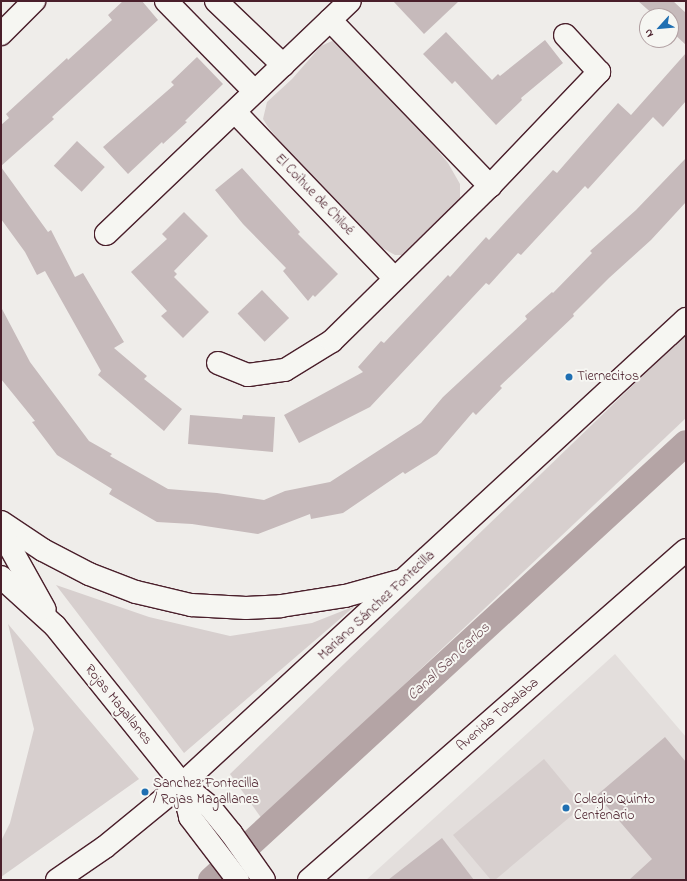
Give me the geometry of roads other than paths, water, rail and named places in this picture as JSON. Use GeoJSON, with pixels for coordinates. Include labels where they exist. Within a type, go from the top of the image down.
{"type":"FeatureCollection","features":[{"type":"Feature","properties":{"kind":"street"},"geometry":{"type":"LineString","coordinates":[[1,34],[34,1]]}},
{"type":"Feature","properties":{"kind":"street"},"geometry":{"type":"LineString","coordinates":[[166,1],[255,92]]}},
{"type":"Feature","properties":{"kind":"street"},"geometry":{"type":"LineString","coordinates":[[216,1],[283,65]]}},
{"type":"Feature","properties":{"kind":"street"},"geometry":{"type":"LineString","coordinates":[[106,234],[350,1]]}},
{"type":"Feature","properties":{"kind":"street"},"geometry":{"type":"LineString","coordinates":[[330,20],[490,186]]}},
{"type":"Feature","properties":{"kind":"street"},"geometry":{"type":"LineString","coordinates":[[218,363],[248,375],[284,370],[332,341],[394,278],[490,186],[599,72],[565,35]]}},
{"type":"Feature","properties":{"kind":"street","name":"El Coihue de Chiloé"},"geometry":{"type":"LineString","coordinates":[[235,112],[394,278]]}},
{"type":"Feature","properties":{"kind":"street","name":"Mariano Sánchez Fontecilla"},"geometry":{"type":"LineString","coordinates":[[58,880],[105,847],[182,784],[406,579],[686,319]]}},
{"type":"Feature","properties":{"kind":"street"},"geometry":{"type":"LineString","coordinates":[[1,522],[43,550],[89,574],[136,592],[191,605],[246,608],[314,602],[361,592],[406,579]]}},
{"type":"Feature","properties":{"kind":"street","name":"Rojas Magallanes"},"geometry":{"type":"LineString","coordinates":[[1,531],[55,626]]}},
{"type":"Feature","properties":{"kind":"street","name":"Avenida Tobalaba"},"geometry":{"type":"LineString","coordinates":[[309,880],[686,550]]}},
{"type":"Feature","properties":{"kind":"street","name":"Rojas Magallanes"},"geometry":{"type":"LineString","coordinates":[[1,577],[55,626],[182,784],[209,806],[231,833],[264,880]]}},
{"type":"Feature","properties":{"kind":"street","name":"Rojas Magallanes"},"geometry":{"type":"LineString","coordinates":[[182,784],[190,816],[238,880]]}},
{"type":"Feature","properties":{"kind":"waterway","name":"Canal San Carlos"},"geometry":{"type":"LineString","coordinates":[[211,880],[686,443]]}},
{"type":"Feature","properties":{"kind":"place","name":"Tiernecitos"},"geometry":{"type":"Point","coordinates":[569,377]}},
{"type":"Feature","properties":{"kind":"place","name":"Sanchez Fontecilla / Rojas Magallanes"},"geometry":{"type":"Point","coordinates":[145,792]}},
{"type":"Feature","properties":{"kind":"place","name":"Colegio Quinto Centenario"},"geometry":{"type":"Point","coordinates":[566,808]}}]}
